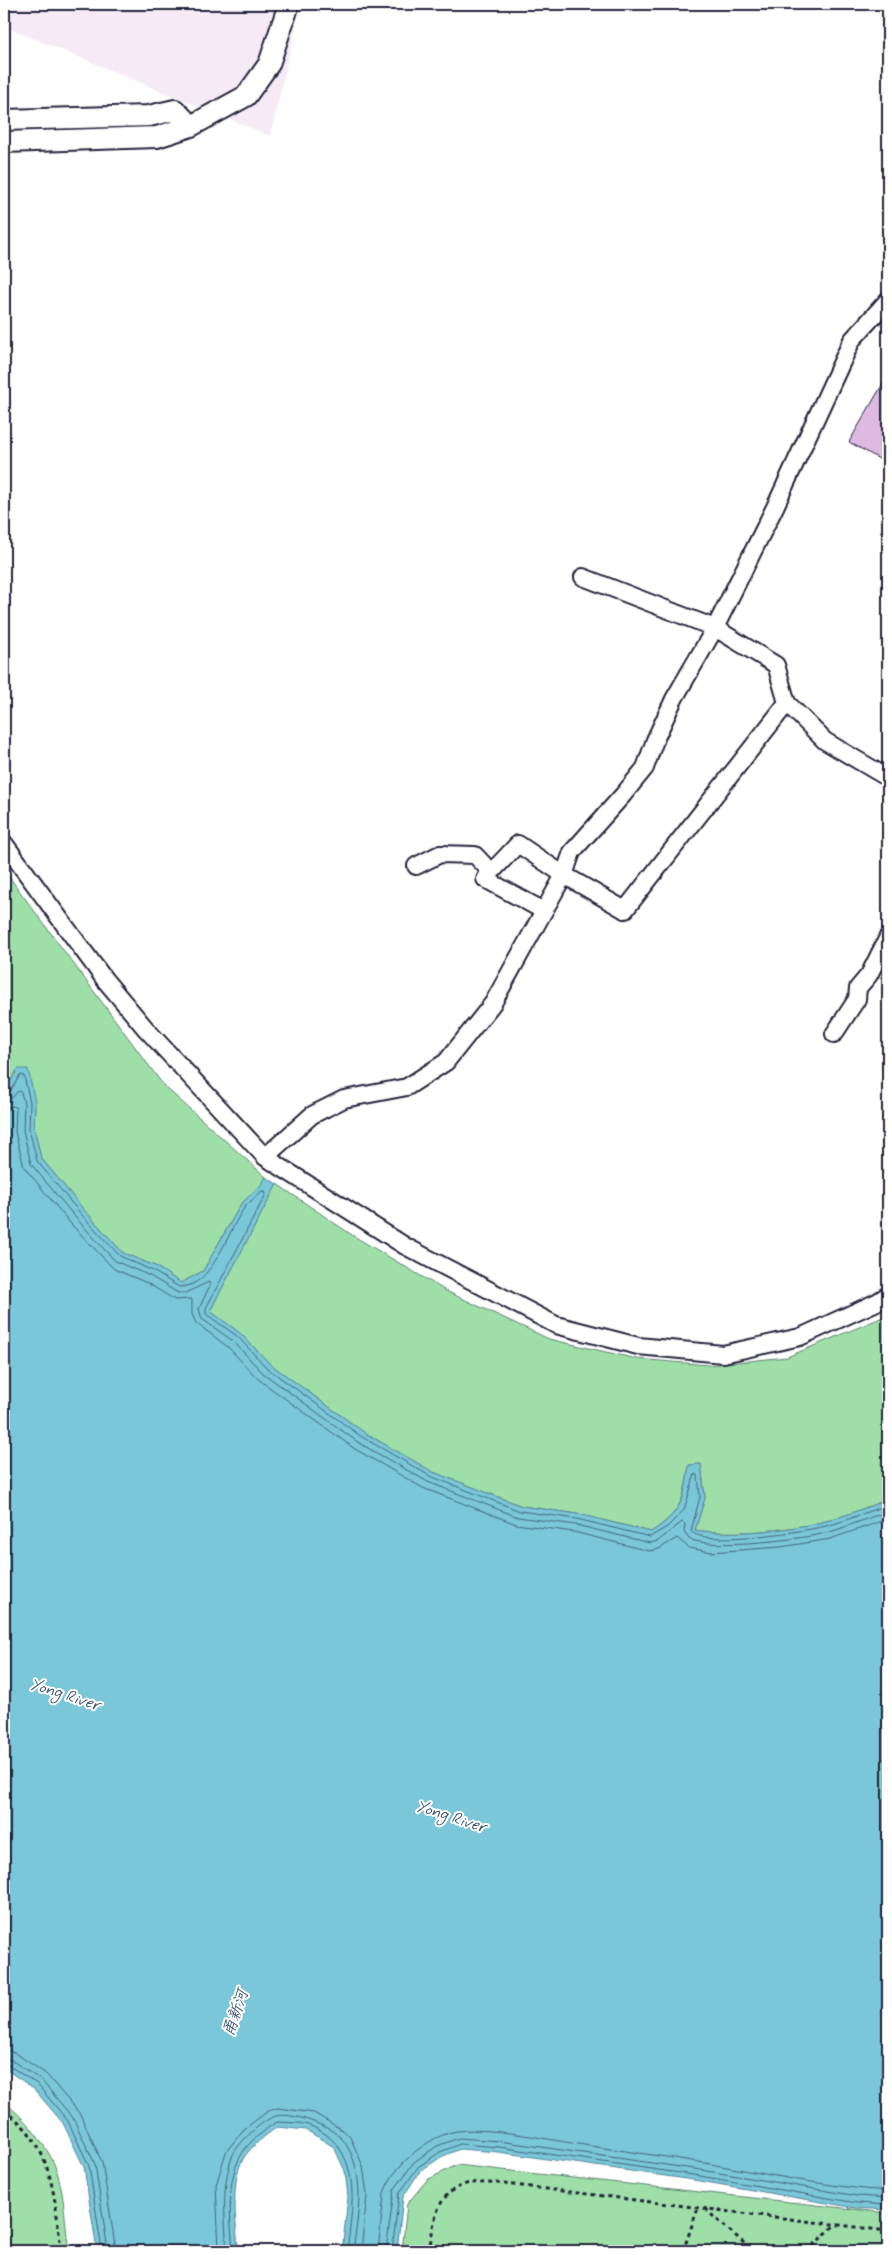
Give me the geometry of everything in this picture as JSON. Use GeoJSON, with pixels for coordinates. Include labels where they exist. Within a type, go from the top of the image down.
{"type":"FeatureCollection","features":[{"type":"Feature","properties":{"kind":"street"},"geometry":{"type":"LineString","coordinates":[[4,142],[157,137],[191,126],[246,96],[269,64],[289,4]]}},
{"type":"Feature","properties":{"kind":"street"},"geometry":{"type":"LineString","coordinates":[[4,120],[149,116],[175,110],[191,126]]}},
{"type":"Feature","properties":{"kind":"street"},"geometry":{"type":"LineString","coordinates":[[265,1158],[312,1114],[344,1099],[407,1087],[446,1062],[493,1002],[564,875],[572,852],[623,795],[644,768],[674,699],[715,628],[775,508],[852,340],[888,300]]}},
{"type":"Feature","properties":{"kind":"street"},"geometry":{"type":"LineString","coordinates":[[583,577],[715,628],[776,665],[787,703],[825,741],[888,778]]}},
{"type":"Feature","properties":{"kind":"street"},"geometry":{"type":"LineString","coordinates":[[544,911],[485,879],[518,844],[564,875],[625,910],[787,703]]}},
{"type":"Feature","properties":{"kind":"street"},"geometry":{"type":"LineString","coordinates":[[4,844],[105,980],[146,1029],[265,1158],[405,1246],[556,1325],[638,1346],[723,1354],[800,1337],[877,1302],[888,1295]]}},
{"type":"Feature","properties":{"kind":"street"},"geometry":{"type":"LineString","coordinates":[[416,866],[440,854],[475,855],[491,872]]}},
{"type":"Feature","properties":{"kind":"street"},"geometry":{"type":"LineString","coordinates":[[834,1034],[857,999],[858,988],[870,975],[888,937]]}},
{"type":"Feature","properties":{"kind":"path"},"geometry":{"type":"LineString","coordinates":[[4,2111],[23,2128],[41,2150],[55,2199],[61,2251]]}},
{"type":"Feature","properties":{"kind":"path"},"geometry":{"type":"LineString","coordinates":[[429,2251],[437,2208],[451,2193],[466,2184],[497,2184],[888,2231]]}},
{"type":"Feature","properties":{"kind":"path"},"geometry":{"type":"LineString","coordinates":[[683,2251],[698,2208]]}},
{"type":"Feature","properties":{"kind":"path"},"geometry":{"type":"LineString","coordinates":[[705,2209],[753,2251]]}},
{"type":"Feature","properties":{"kind":"path"},"geometry":{"type":"LineString","coordinates":[[807,2251],[835,2225]]}},
{"type":"Feature","properties":{"kind":"shaded area"},"geometry":{"type":"Polygon","coordinates":[[[8,4],[301,4],[270,136],[11,29],[8,4]]]}},
{"type":"Feature","properties":{"kind":"green space"},"geometry":{"type":"Polygon","coordinates":[[[4,870],[164,1086],[266,1177],[262,1184],[241,1204],[203,1271],[181,1283],[155,1266],[123,1253],[41,1158],[34,1128],[35,1102],[18,1069],[4,1092],[4,870]]]}},
{"type":"Feature","properties":{"kind":"green space"},"geometry":{"type":"Polygon","coordinates":[[[277,1184],[352,1235],[446,1291],[549,1339],[637,1359],[709,1365],[787,1357],[888,1315],[888,1500],[834,1519],[795,1527],[743,1532],[695,1530],[705,1498],[701,1464],[689,1465],[683,1496],[679,1504],[669,1518],[651,1532],[578,1514],[522,1506],[433,1472],[365,1433],[270,1364],[240,1333],[210,1311],[277,1184]]]}},
{"type":"Feature","properties":{"kind":"green space"},"geometry":{"type":"Polygon","coordinates":[[[4,2102],[20,2116],[36,2135],[55,2165],[62,2193],[69,2251],[4,2251],[4,2102]]]}},
{"type":"Feature","properties":{"kind":"green space"},"geometry":{"type":"Polygon","coordinates":[[[457,2165],[888,2213],[888,2251],[402,2251],[407,2204],[427,2180],[457,2165]]]}},
{"type":"Feature","properties":{"kind":"water"},"geometry":{"type":"Polygon","coordinates":[[[18,1069],[28,1069],[35,1102],[34,1128],[41,1158],[123,1253],[155,1266],[181,1283],[203,1271],[241,1204],[262,1184],[266,1177],[277,1184],[210,1311],[240,1333],[270,1364],[365,1433],[433,1472],[522,1506],[578,1514],[651,1532],[669,1518],[680,1504],[686,1487],[689,1465],[701,1464],[705,1498],[695,1530],[743,1532],[796,1527],[834,1519],[888,1500],[888,2210],[856,2208],[700,2181],[498,2152],[460,2149],[443,2156],[420,2171],[403,2197],[397,2251],[342,2251],[348,2197],[345,2171],[334,2147],[306,2130],[277,2127],[250,2150],[243,2159],[239,2169],[235,2192],[238,2251],[97,2251],[84,2167],[63,2123],[33,2088],[4,2068],[4,1092],[18,1069]]]}},
{"type":"Feature","properties":{"kind":"building"},"geometry":{"type":"Polygon","coordinates":[[[888,375],[888,464],[849,442],[888,375]]]}},
{"type":"Feature","properties":{"kind":"water label","name":"Yong River"},"geometry":{"type":"Point","coordinates":[65,1695]}},
{"type":"Feature","properties":{"kind":"water label","name":"Yong River"},"geometry":{"type":"Point","coordinates":[451,1817]}},
{"type":"Feature","properties":{"kind":"water label","name":"甬新河"},"geometry":{"type":"Point","coordinates":[236,2013]}}]}
